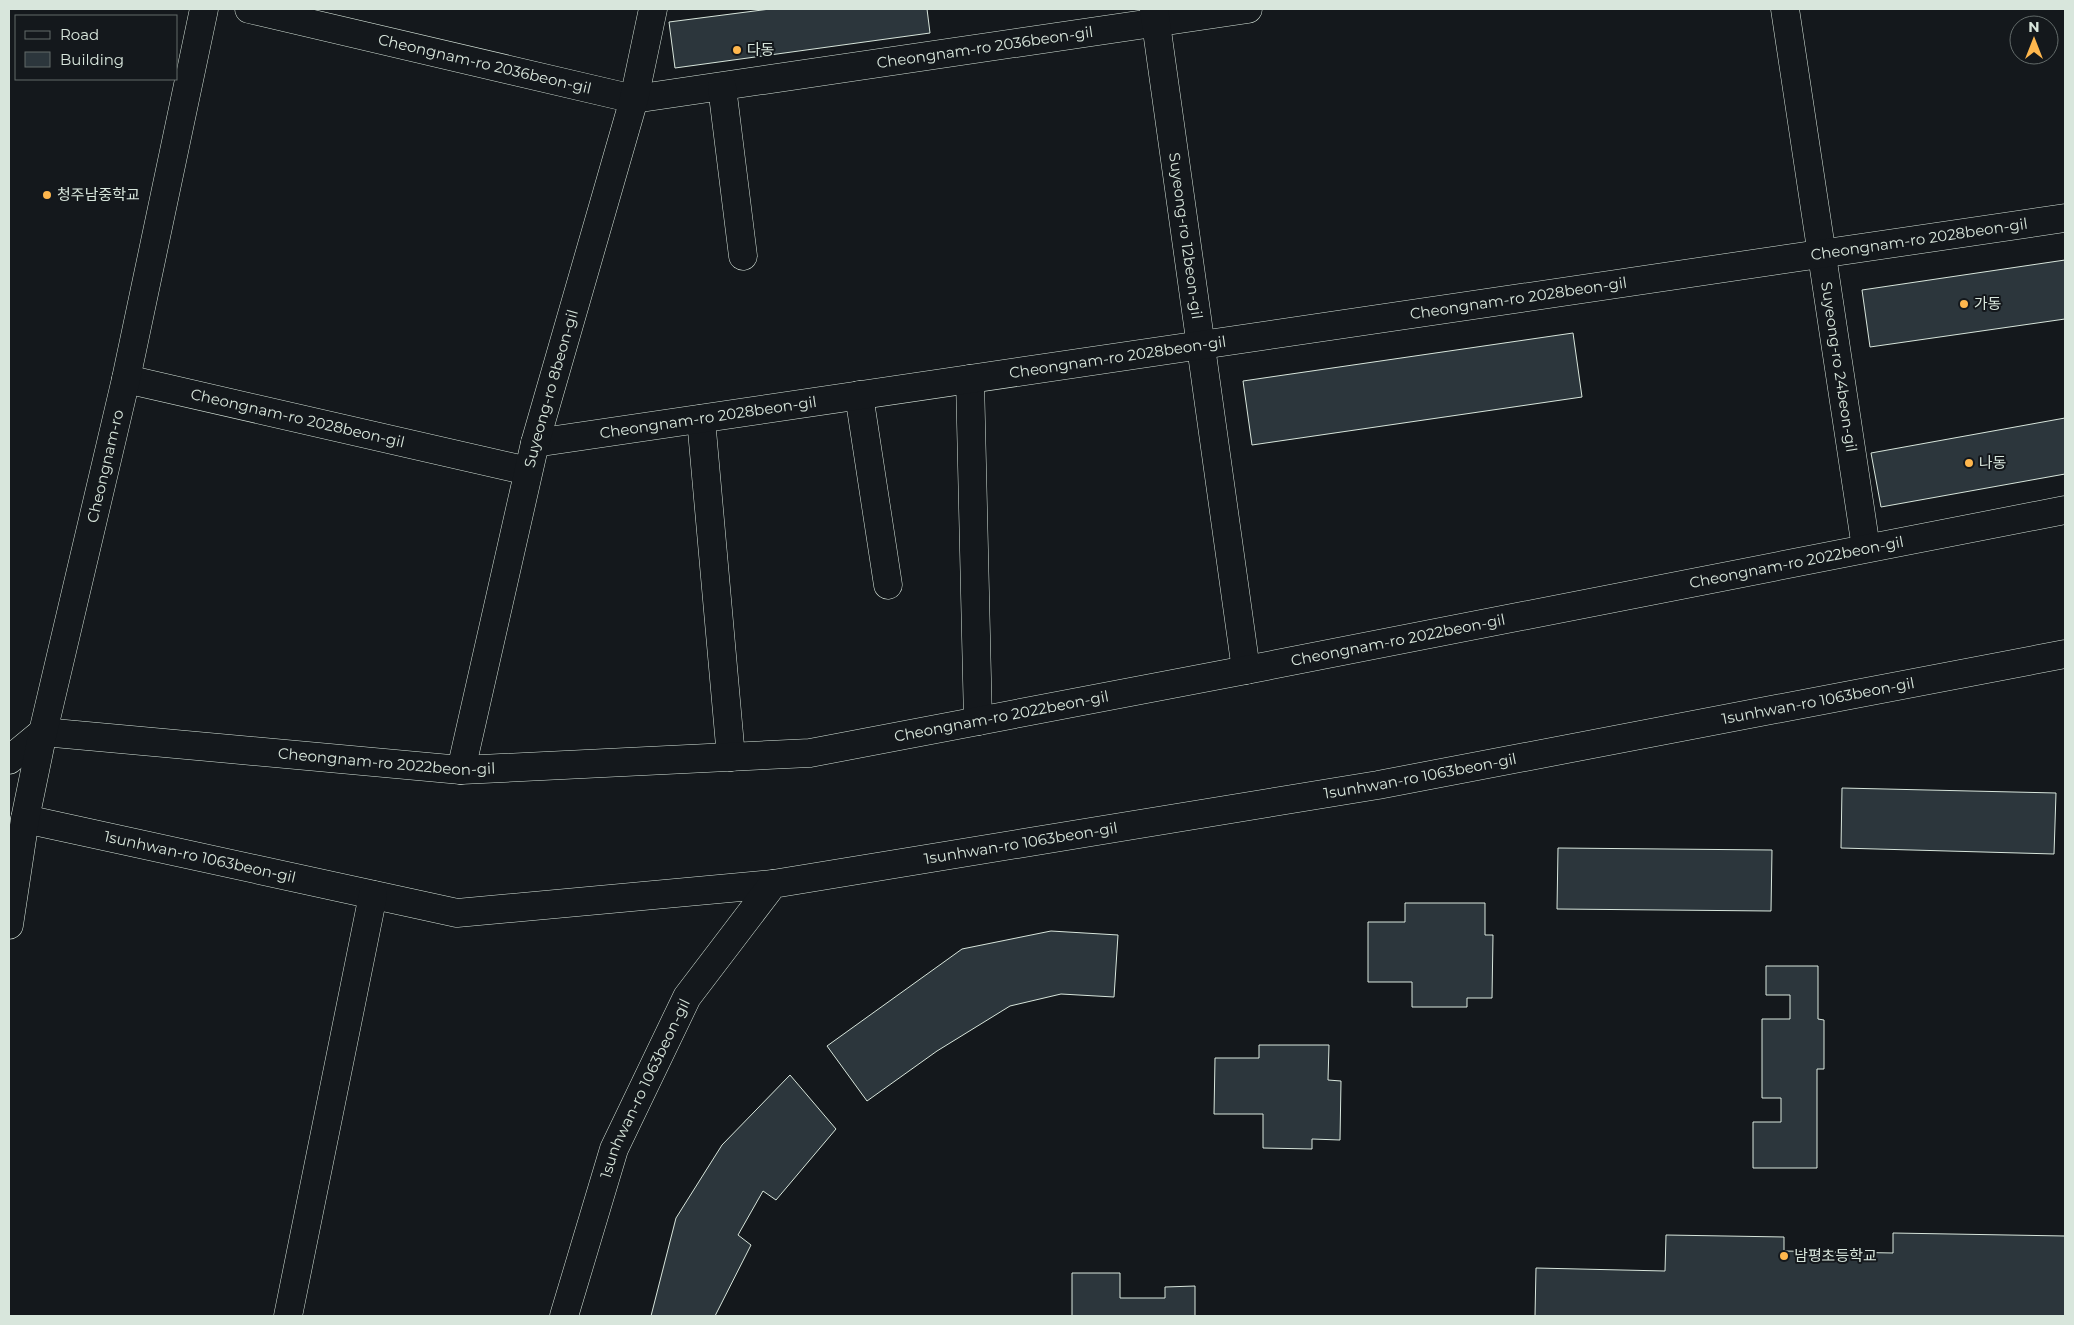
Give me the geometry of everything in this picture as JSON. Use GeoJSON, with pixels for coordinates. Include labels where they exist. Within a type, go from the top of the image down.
{"type":"FeatureCollection","features":[{"type":"Feature","properties":{"kind":"street","name":"Cheongnam-ro"},"geometry":{"type":"LineString","coordinates":[[9,924],[25,819],[42,732],[126,380],[204,9]]}},
{"type":"Feature","properties":{"kind":"street","name":"Cheongnam-ro 2036beon-gil"},"geometry":{"type":"LineString","coordinates":[[249,9],[634,99],[722,87],[1155,16],[1248,9]]}},
{"type":"Feature","properties":{"kind":"street","name":"Suyeong-ro 8beon-gil"},"geometry":{"type":"LineString","coordinates":[[461,770],[528,470],[634,99],[653,9]]}},
{"type":"Feature","properties":{"kind":"street","name":"Suyeong-ro 24beon-gil"},"geometry":{"type":"LineString","coordinates":[[1785,9],[1866,548]]}},
{"type":"Feature","properties":{"kind":"street","name":"Suyeong-ro 12beon-gil"},"geometry":{"type":"LineString","coordinates":[[1155,16],[1246,670]]}},
{"type":"Feature","properties":{"kind":"street"},"geometry":{"type":"LineString","coordinates":[[722,87],[743,256]]}},
{"type":"Feature","properties":{"kind":"street","name":"Cheongnam-ro 2028beon-gil"},"geometry":{"type":"LineString","coordinates":[[535,443],[2065,218]]}},
{"type":"Feature","properties":{"kind":"street"},"geometry":{"type":"LineString","coordinates":[[970,379],[978,721]]}},
{"type":"Feature","properties":{"kind":"street","name":"Cheongnam-ro 2028beon-gil"},"geometry":{"type":"LineString","coordinates":[[126,380],[528,470]]}},
{"type":"Feature","properties":{"kind":"street"},"geometry":{"type":"LineString","coordinates":[[859,395],[888,585]]}},
{"type":"Feature","properties":{"kind":"street"},"geometry":{"type":"LineString","coordinates":[[701,419],[731,757]]}},
{"type":"Feature","properties":{"kind":"street","name":"Cheongnam-ro 2022beon-gil"},"geometry":{"type":"LineString","coordinates":[[42,732],[461,770],[810,753],[2065,510]]}},
{"type":"Feature","properties":{"kind":"street","name":"1sunhwan-ro 1063beon-gil"},"geometry":{"type":"LineString","coordinates":[[25,819],[456,913],[773,884],[1387,783],[2065,654]]}},
{"type":"Feature","properties":{"kind":"street"},"geometry":{"type":"LineString","coordinates":[[9,760],[42,732]]}},
{"type":"Feature","properties":{"kind":"street","name":"1sunhwan-ro 1063beon-gil"},"geometry":{"type":"LineString","coordinates":[[564,1316],[614,1150],[687,997],[773,884]]}},
{"type":"Feature","properties":{"kind":"street"},"geometry":{"type":"LineString","coordinates":[[288,1316],[373,895]]}},
{"type":"Feature","properties":{"kind":"building","name":"다동"},"geometry":{"type":"Polygon","coordinates":[[[770,9],[927,9],[930,33],[675,68],[669,22],[770,9]]]}},
{"type":"Feature","properties":{"kind":"building","name":"가동"},"geometry":{"type":"Polygon","coordinates":[[[2065,260],[2065,319],[1870,347],[1862,290],[2065,260]]]}},
{"type":"Feature","properties":{"kind":"building"},"geometry":{"type":"Polygon","coordinates":[[[1573,333],[1582,397],[1252,445],[1243,381],[1573,333]]]}},
{"type":"Feature","properties":{"kind":"building","name":"나동"},"geometry":{"type":"Polygon","coordinates":[[[2065,418],[2065,474],[1881,507],[1871,453],[2065,418]]]}},
{"type":"Feature","properties":{"kind":"building"},"geometry":{"type":"Polygon","coordinates":[[[1842,788],[2056,793],[2054,854],[1841,848],[1842,788]]]}},
{"type":"Feature","properties":{"kind":"building"},"geometry":{"type":"Polygon","coordinates":[[[1558,848],[1772,850],[1771,911],[1557,909],[1558,848]]]}},
{"type":"Feature","properties":{"kind":"building"},"geometry":{"type":"Polygon","coordinates":[[[1405,903],[1485,903],[1485,935],[1493,935],[1492,998],[1467,998],[1467,1007],[1412,1007],[1412,982],[1368,982],[1368,922],[1405,922],[1405,903]]]}},
{"type":"Feature","properties":{"kind":"building"},"geometry":{"type":"Polygon","coordinates":[[[1051,931],[1118,935],[1114,997],[1061,994],[1010,1006],[937,1051],[867,1101],[827,1046],[962,949],[1051,931]]]}},
{"type":"Feature","properties":{"kind":"building"},"geometry":{"type":"Polygon","coordinates":[[[1766,966],[1818,966],[1818,1019],[1824,1020],[1824,1069],[1817,1069],[1817,1168],[1753,1168],[1753,1122],[1781,1122],[1781,1098],[1762,1098],[1762,1019],[1790,1019],[1790,995],[1766,995],[1766,966]]]}},
{"type":"Feature","properties":{"kind":"building"},"geometry":{"type":"Polygon","coordinates":[[[1259,1045],[1329,1045],[1328,1080],[1341,1081],[1340,1140],[1312,1139],[1312,1149],[1263,1148],[1263,1114],[1214,1114],[1215,1058],[1259,1058],[1259,1045]]]}},
{"type":"Feature","properties":{"kind":"building"},"geometry":{"type":"Polygon","coordinates":[[[790,1075],[836,1129],[776,1200],[763,1191],[738,1235],[751,1245],[715,1316],[651,1316],[676,1218],[722,1145],[790,1075]]]}},
{"type":"Feature","properties":{"kind":"building"},"geometry":{"type":"Polygon","coordinates":[[[1893,1233],[2065,1236],[2065,1316],[1535,1316],[1536,1268],[1665,1271],[1666,1235],[1784,1237],[1784,1251],[1893,1253],[1893,1233]]]}},
{"type":"Feature","properties":{"kind":"building"},"geometry":{"type":"Polygon","coordinates":[[[1072,1273],[1120,1273],[1120,1298],[1165,1298],[1165,1287],[1195,1286],[1195,1316],[1072,1316],[1072,1273]]]}},
{"type":"Feature","properties":{"kind":"place","name":"다동"},"geometry":{"type":"Point","coordinates":[737,50]}},
{"type":"Feature","properties":{"kind":"place","name":"청주남중학교"},"geometry":{"type":"Point","coordinates":[47,195]}},
{"type":"Feature","properties":{"kind":"place","name":"가동"},"geometry":{"type":"Point","coordinates":[1964,304]}},
{"type":"Feature","properties":{"kind":"place","name":"나동"},"geometry":{"type":"Point","coordinates":[1969,463]}},
{"type":"Feature","properties":{"kind":"place","name":"남평초등학교"},"geometry":{"type":"Point","coordinates":[1784,1256]}}]}
